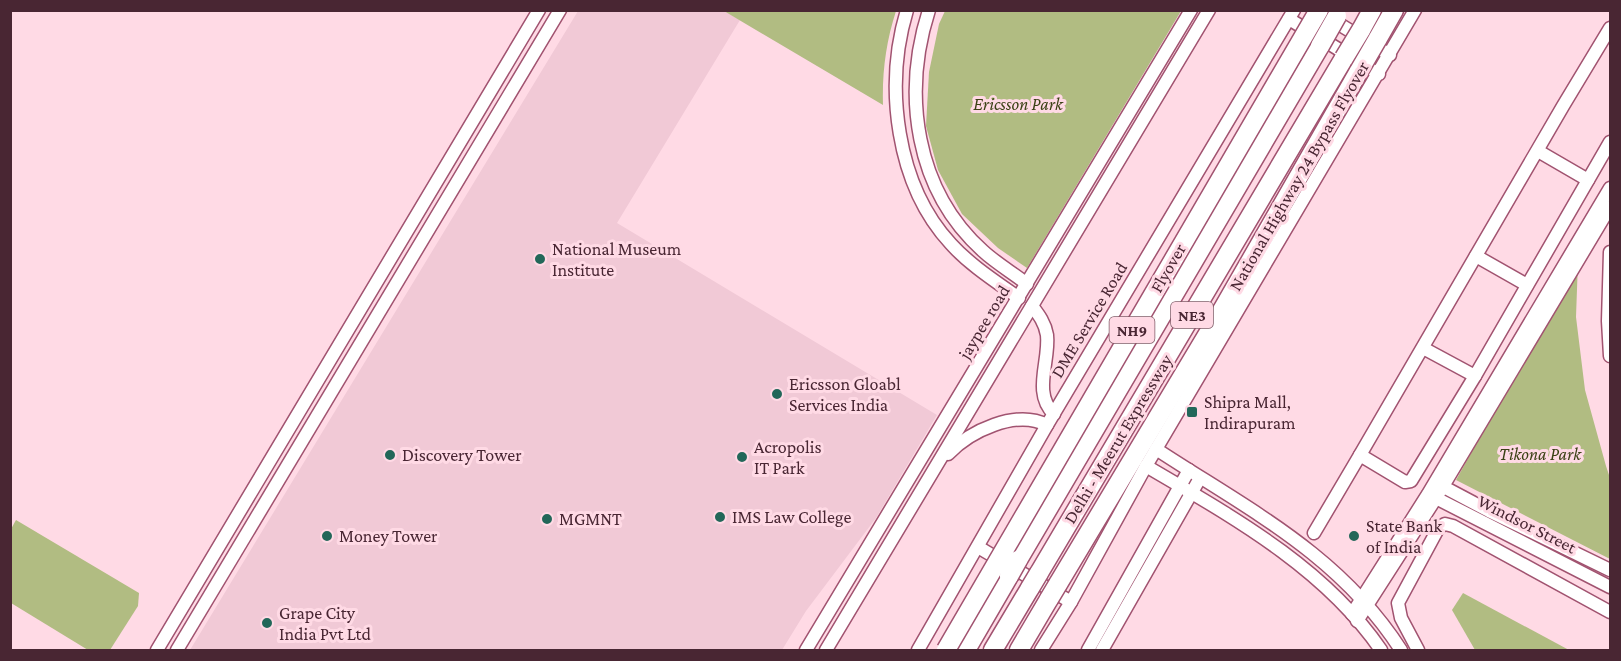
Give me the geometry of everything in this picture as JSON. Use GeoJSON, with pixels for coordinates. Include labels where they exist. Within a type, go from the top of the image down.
{"type":"FeatureCollection","features":[{"type":"Feature","properties":{"kind":"highway","name":"Flyover"},"geometry":{"type":"LineString","coordinates":[[946,651],[1318,10]]}},
{"type":"Feature","properties":{"kind":"highway","name":"Delhi - Meerut Expressway"},"geometry":{"type":"LineString","coordinates":[[993,651],[1372,10]]}},
{"type":"Feature","properties":{"kind":"highway","name":"National Highway 24 Bypass Flyover"},"geometry":{"type":"LineString","coordinates":[[1018,651],[1224,307],[1394,10]]}},
{"type":"Feature","properties":{"kind":"highway","name":"Delhi - Meerut Expressway"},"geometry":{"type":"LineString","coordinates":[[966,651],[1339,13]]}},
{"type":"Feature","properties":{"kind":"street"},"geometry":{"type":"LineString","coordinates":[[157,651],[539,10]]}},
{"type":"Feature","properties":{"kind":"street"},"geometry":{"type":"LineString","coordinates":[[177,651],[560,10]]}},
{"type":"Feature","properties":{"kind":"street"},"geometry":{"type":"LineString","coordinates":[[907,10],[895,76],[900,135],[909,176],[929,215],[950,244],[977,269],[1019,298]]}},
{"type":"Feature","properties":{"kind":"street"},"geometry":{"type":"LineString","coordinates":[[929,10],[923,30],[915,82],[917,131],[926,166],[941,200],[960,227],[983,251],[1027,284]]}},
{"type":"Feature","properties":{"kind":"street","name":"jaypee road"},"geometry":{"type":"LineString","coordinates":[[806,651],[1191,10]]}},
{"type":"Feature","properties":{"kind":"street"},"geometry":{"type":"LineString","coordinates":[[826,651],[1209,10]]}},
{"type":"Feature","properties":{"kind":"street"},"geometry":{"type":"LineString","coordinates":[[1318,10],[1390,55]]}},
{"type":"Feature","properties":{"kind":"street"},"geometry":{"type":"LineString","coordinates":[[1041,651],[1071,602],[1156,448],[1415,10]]}},
{"type":"Feature","properties":{"kind":"street"},"geometry":{"type":"LineString","coordinates":[[1291,15],[1379,74]]}},
{"type":"Feature","properties":{"kind":"street","name":"DME Service Road"},"geometry":{"type":"LineString","coordinates":[[918,651],[1050,420],[1291,15]]}},
{"type":"Feature","properties":{"kind":"street"},"geometry":{"type":"LineString","coordinates":[[1314,533],[1538,151],[1606,46],[1611,28]]}},
{"type":"Feature","properties":{"kind":"street"},"geometry":{"type":"LineString","coordinates":[[1135,105],[1148,112]]}},
{"type":"Feature","properties":{"kind":"street"},"geometry":{"type":"LineString","coordinates":[[1360,455],[1405,482],[1411,481],[1611,142]]}},
{"type":"Feature","properties":{"kind":"street"},"geometry":{"type":"LineString","coordinates":[[1538,151],[1588,180]]}},
{"type":"Feature","properties":{"kind":"street"},"geometry":{"type":"LineString","coordinates":[[1354,617],[1432,496],[1606,213],[1611,188]]}},
{"type":"Feature","properties":{"kind":"street"},"geometry":{"type":"LineString","coordinates":[[1611,252],[1609,292],[1611,356]]}},
{"type":"Feature","properties":{"kind":"street"},"geometry":{"type":"LineString","coordinates":[[1476,256],[1527,285]]}},
{"type":"Feature","properties":{"kind":"street"},"geometry":{"type":"LineString","coordinates":[[934,468],[959,443],[1000,424],[1024,419],[1050,420],[1044,399],[1043,368],[1047,337],[1043,321],[1032,306]]}},
{"type":"Feature","properties":{"kind":"street"},"geometry":{"type":"LineString","coordinates":[[1423,348],[1475,376]]}},
{"type":"Feature","properties":{"kind":"street"},"geometry":{"type":"LineString","coordinates":[[1156,448],[1318,556],[1364,601],[1388,629],[1401,651]]}},
{"type":"Feature","properties":{"kind":"street"},"geometry":{"type":"LineString","coordinates":[[1146,466],[1293,558],[1354,617],[1381,651]]}},
{"type":"Feature","properties":{"kind":"street"},"geometry":{"type":"LineString","coordinates":[[1088,651],[1189,470]]}},
{"type":"Feature","properties":{"kind":"street"},"geometry":{"type":"LineString","coordinates":[[1102,651],[1200,478]]}},
{"type":"Feature","properties":{"kind":"street","name":"Windsor Street"},"geometry":{"type":"LineString","coordinates":[[1439,484],[1490,512],[1611,570]]}},
{"type":"Feature","properties":{"kind":"street","name":"Windsor Street"},"geometry":{"type":"LineString","coordinates":[[1432,496],[1611,587]]}},
{"type":"Feature","properties":{"kind":"street"},"geometry":{"type":"LineString","coordinates":[[1418,651],[1401,618],[1398,603],[1438,527],[1445,524],[1453,526],[1611,612]]}},
{"type":"Feature","properties":{"kind":"street"},"geometry":{"type":"LineString","coordinates":[[978,547],[1071,602]]}},
{"type":"Feature","properties":{"kind":"shaded area"},"geometry":{"type":"Polygon","coordinates":[[[578,11],[724,11],[740,20],[617,223],[937,415],[876,518],[806,611],[782,650],[190,650],[578,11]]]}},
{"type":"Feature","properties":{"kind":"green space"},"geometry":{"type":"Polygon","coordinates":[[[724,11],[896,11],[885,57],[883,105],[724,11]]]}},
{"type":"Feature","properties":{"kind":"green space","name":"Ericsson Park"},"geometry":{"type":"Polygon","coordinates":[[[945,11],[1181,11],[1027,268],[998,248],[962,214],[938,170],[926,126],[929,72],[939,24],[945,11]]]}},
{"type":"Feature","properties":{"kind":"green space","name":"Tikona Park"},"geometry":{"type":"Polygon","coordinates":[[[1578,261],[1576,317],[1585,390],[1610,478],[1610,559],[1456,480],[1578,261]]]}},
{"type":"Feature","properties":{"kind":"green space"},"geometry":{"type":"Polygon","coordinates":[[[16,520],[139,593],[138,606],[110,650],[88,650],[11,603],[11,529],[16,520]]]}},
{"type":"Feature","properties":{"kind":"green space"},"geometry":{"type":"Polygon","coordinates":[[[1463,593],[1569,650],[1475,650],[1452,610],[1463,593]]]}},
{"type":"Feature","properties":{"kind":"place","name":"National Museum Institute"},"geometry":{"type":"Point","coordinates":[540,259]}},
{"type":"Feature","properties":{"kind":"place","name":"Ericsson Gloabl Services India"},"geometry":{"type":"Point","coordinates":[777,394]}},
{"type":"Feature","properties":{"kind":"place","name":"Shipra Mall, Indirapuram"},"geometry":{"type":"Point","coordinates":[1192,412]}},
{"type":"Feature","properties":{"kind":"place","name":"Discovery Tower"},"geometry":{"type":"Point","coordinates":[390,455]}},
{"type":"Feature","properties":{"kind":"place","name":"Acropolis IT Park"},"geometry":{"type":"Point","coordinates":[742,457]}},
{"type":"Feature","properties":{"kind":"place","name":"IMS Law College"},"geometry":{"type":"Point","coordinates":[720,517]}},
{"type":"Feature","properties":{"kind":"place","name":"MGMNT"},"geometry":{"type":"Point","coordinates":[547,519]}},
{"type":"Feature","properties":{"kind":"place","name":"Money Tower"},"geometry":{"type":"Point","coordinates":[327,536]}},
{"type":"Feature","properties":{"kind":"place","name":"State Bank of India"},"geometry":{"type":"Point","coordinates":[1354,536]}},
{"type":"Feature","properties":{"kind":"place","name":"Grape City India Pvt Ltd"},"geometry":{"type":"Point","coordinates":[267,623]}}]}
